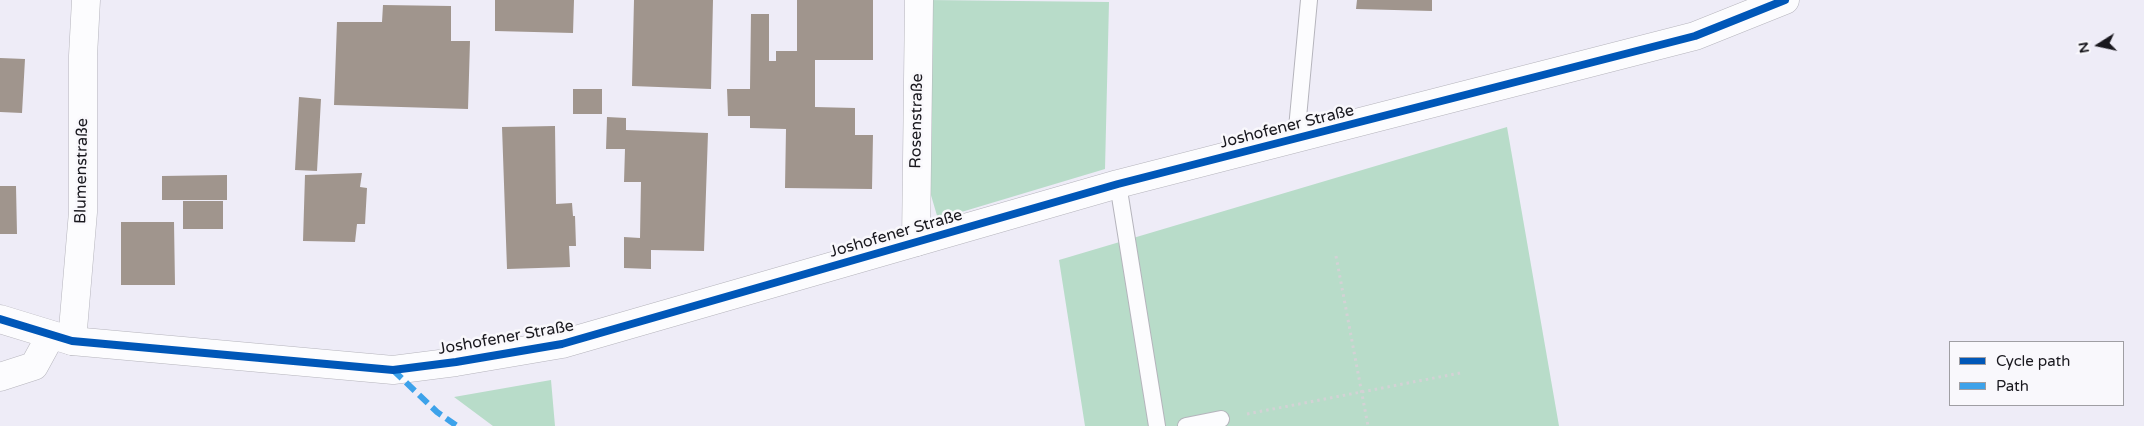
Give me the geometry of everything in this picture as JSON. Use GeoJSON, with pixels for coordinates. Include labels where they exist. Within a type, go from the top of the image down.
{"type":"FeatureCollection","features":[{"type":"Feature","properties":{"kind":"street","name":"Blumenstraße"},"geometry":{"type":"LineString","coordinates":[[62,338],[83,212],[83,94],[86,0]]}},
{"type":"Feature","properties":{"kind":"street","name":"Rosenstraße"},"geometry":{"type":"LineString","coordinates":[[916,242],[919,0]]}},
{"type":"Feature","properties":{"kind":"street","name":"Joshofener Straße"},"geometry":{"type":"LineString","coordinates":[[0,319],[62,338],[392,370],[456,362],[562,344],[1118,184],[1695,36],[1785,0]]}},
{"type":"Feature","properties":{"kind":"street"},"geometry":{"type":"LineString","coordinates":[[0,377],[34,366],[62,338]]}},
{"type":"Feature","properties":{"kind":"lane"},"geometry":{"type":"LineString","coordinates":[[1296,139],[1309,0]]}},
{"type":"Feature","properties":{"kind":"lane"},"geometry":{"type":"LineString","coordinates":[[1118,184],[1156,426]]}},
{"type":"Feature","properties":{"kind":"lane"},"geometry":{"type":"LineString","coordinates":[[1186,426],[1221,419]]}},
{"type":"Feature","properties":{"kind":"path"},"geometry":{"type":"LineString","coordinates":[[1336,256],[1368,426]]}},
{"type":"Feature","properties":{"kind":"path"},"geometry":{"type":"LineString","coordinates":[[1221,419],[1460,373]]}},
{"type":"Feature","properties":{"kind":"green space"},"geometry":{"type":"Polygon","coordinates":[[[928,0],[1109,2],[1105,169],[938,219],[928,185],[928,0]]]}},
{"type":"Feature","properties":{"kind":"green space"},"geometry":{"type":"Polygon","coordinates":[[[1507,127],[1559,426],[1085,426],[1059,260],[1507,127]]]}},
{"type":"Feature","properties":{"kind":"green space"},"geometry":{"type":"Polygon","coordinates":[[[551,380],[555,426],[493,426],[454,397],[551,380]]]}},
{"type":"Feature","properties":{"kind":"building"},"geometry":{"type":"Polygon","coordinates":[[[495,0],[574,0],[573,33],[495,31],[495,0]]]}},
{"type":"Feature","properties":{"kind":"building"},"geometry":{"type":"Polygon","coordinates":[[[634,0],[713,0],[711,89],[632,86],[634,0]]]}},
{"type":"Feature","properties":{"kind":"building"},"geometry":{"type":"Polygon","coordinates":[[[797,0],[873,0],[873,60],[815,60],[815,107],[855,108],[855,135],[873,135],[872,189],[785,188],[786,129],[750,128],[750,116],[728,116],[727,89],[750,89],[751,14],[769,14],[769,61],[776,61],[776,51],[797,51],[797,0]]]}},
{"type":"Feature","properties":{"kind":"building"},"geometry":{"type":"Polygon","coordinates":[[[1357,0],[1432,0],[1432,11],[1356,9],[1357,0]]]}},
{"type":"Feature","properties":{"kind":"building"},"geometry":{"type":"Polygon","coordinates":[[[383,5],[451,6],[451,41],[470,41],[468,109],[334,105],[337,22],[382,22],[383,5]]]}},
{"type":"Feature","properties":{"kind":"building"},"geometry":{"type":"Polygon","coordinates":[[[0,58],[25,59],[22,113],[0,112],[0,58]]]}},
{"type":"Feature","properties":{"kind":"building"},"geometry":{"type":"Polygon","coordinates":[[[573,89],[602,89],[602,114],[573,114],[573,89]]]}},
{"type":"Feature","properties":{"kind":"building"},"geometry":{"type":"Polygon","coordinates":[[[299,97],[321,99],[317,171],[295,170],[299,97]]]}},
{"type":"Feature","properties":{"kind":"building"},"geometry":{"type":"Polygon","coordinates":[[[607,117],[626,118],[626,130],[708,133],[704,251],[651,250],[651,269],[624,268],[624,237],[640,238],[641,182],[624,182],[625,149],[606,149],[607,117]]]}},
{"type":"Feature","properties":{"kind":"building"},"geometry":{"type":"Polygon","coordinates":[[[555,126],[556,204],[572,203],[573,216],[575,216],[576,246],[569,246],[570,267],[507,269],[502,127],[555,126]]]}},
{"type":"Feature","properties":{"kind":"building"},"geometry":{"type":"Polygon","coordinates":[[[362,173],[360,187],[367,188],[365,224],[357,224],[355,242],[303,241],[305,175],[362,173]]]}},
{"type":"Feature","properties":{"kind":"building"},"geometry":{"type":"Polygon","coordinates":[[[227,175],[227,200],[162,200],[162,176],[227,175]]]}},
{"type":"Feature","properties":{"kind":"building"},"geometry":{"type":"Polygon","coordinates":[[[0,186],[16,186],[17,234],[0,234],[0,186]]]}},
{"type":"Feature","properties":{"kind":"building"},"geometry":{"type":"Polygon","coordinates":[[[183,201],[223,201],[223,229],[183,229],[183,201]]]}},
{"type":"Feature","properties":{"kind":"building"},"geometry":{"type":"Polygon","coordinates":[[[121,222],[174,222],[175,285],[121,285],[121,222]]]}},
{"type":"Feature","properties":{"kind":"marked path"},"geometry":{"type":"LineString","coordinates":[[393,370],[437,412],[457,426]]}},
{"type":"Feature","properties":{"kind":"cycle path"},"geometry":{"type":"LineString","coordinates":[[0,319],[72,341],[393,370],[456,362],[562,344],[1118,184],[1695,36],[1785,0]]}}]}
